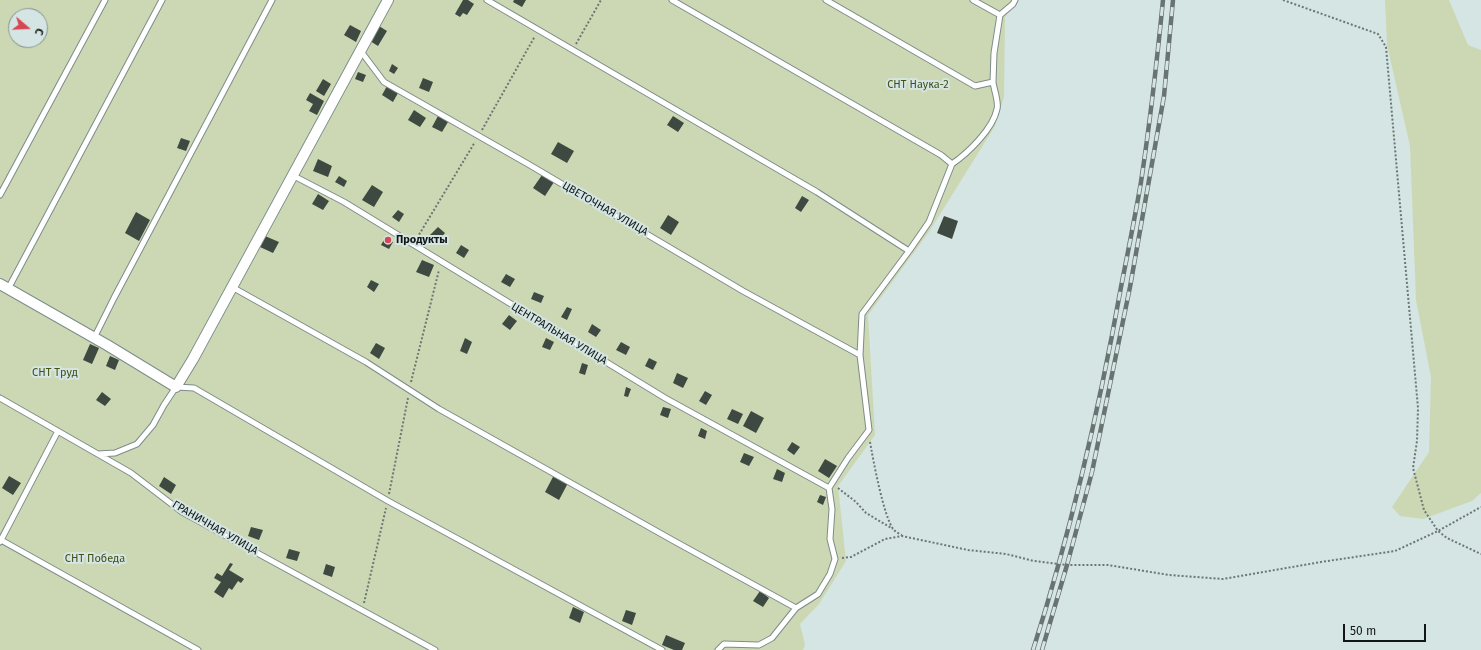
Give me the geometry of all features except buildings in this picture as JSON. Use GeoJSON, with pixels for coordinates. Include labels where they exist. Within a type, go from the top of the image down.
{"type":"FeatureCollection","features":[{"type":"Feature","properties":{"kind":"street"},"geometry":{"type":"LineString","coordinates":[[4,287],[176,387],[193,359],[388,0]]}},
{"type":"Feature","properties":{"kind":"lane"},"geometry":{"type":"LineString","coordinates":[[0,195],[105,0]]}},
{"type":"Feature","properties":{"kind":"lane"},"geometry":{"type":"LineString","coordinates":[[4,287],[162,0]]}},
{"type":"Feature","properties":{"kind":"lane"},"geometry":{"type":"LineString","coordinates":[[94,338],[272,0]]}},
{"type":"Feature","properties":{"kind":"lane"},"geometry":{"type":"LineString","coordinates":[[487,0],[817,192],[909,251]]}},
{"type":"Feature","properties":{"kind":"lane"},"geometry":{"type":"LineString","coordinates":[[672,0],[941,155],[952,164]]}},
{"type":"Feature","properties":{"kind":"lane"},"geometry":{"type":"LineString","coordinates":[[826,0],[975,86],[993,82]]}},
{"type":"Feature","properties":{"kind":"lane"},"geometry":{"type":"LineString","coordinates":[[973,0],[1000,15]]}},
{"type":"Feature","properties":{"kind":"lane"},"geometry":{"type":"LineString","coordinates":[[718,650],[724,644],[760,645],[772,638],[796,608],[818,594],[830,574],[835,559],[830,539],[832,510],[829,488],[848,458],[869,430],[860,355],[862,314],[929,222],[952,164],[964,156],[992,123],[997,108],[993,82],[994,53],[1000,15],[1013,4],[1015,0]]}},
{"type":"Feature","properties":{"kind":"lane","name":"ЦВЕТОЧНАЯ УЛИЦА"},"geometry":{"type":"LineString","coordinates":[[360,50],[384,82],[743,291],[860,355]]}},
{"type":"Feature","properties":{"kind":"lane","name":"ЦЕНТРАЛЬНАЯ УЛИЦА"},"geometry":{"type":"LineString","coordinates":[[292,175],[344,202],[665,398],[829,488]]}},
{"type":"Feature","properties":{"kind":"lane"},"geometry":{"type":"LineString","coordinates":[[232,287],[366,362],[439,409],[680,545],[796,608]]}},
{"type":"Feature","properties":{"kind":"lane"},"geometry":{"type":"LineString","coordinates":[[98,454],[115,453],[137,444],[153,426],[176,387],[194,388],[388,501],[662,650]]}},
{"type":"Feature","properties":{"kind":"lane","name":"ГРАНИЧНАЯ УЛИЦА"},"geometry":{"type":"LineString","coordinates":[[0,398],[131,474],[182,512],[436,650]]}},
{"type":"Feature","properties":{"kind":"lane"},"geometry":{"type":"LineString","coordinates":[[58,431],[1,541],[198,650]]}},
{"type":"Feature","properties":{"kind":"path"},"geometry":{"type":"LineString","coordinates":[[573,50],[601,0]]}},
{"type":"Feature","properties":{"kind":"path"},"geometry":{"type":"LineString","coordinates":[[1283,0],[1378,34],[1386,47],[1418,408],[1417,440],[1413,468],[1424,510],[1438,531],[1447,538],[1481,554]]}},
{"type":"Feature","properties":{"kind":"path"},"geometry":{"type":"LineString","coordinates":[[413,244],[479,136],[538,30]]}},
{"type":"Feature","properties":{"kind":"path"},"geometry":{"type":"LineString","coordinates":[[363,610],[388,501],[409,389],[441,262]]}},
{"type":"Feature","properties":{"kind":"path"},"geometry":{"type":"LineString","coordinates":[[869,430],[873,459],[884,507],[894,529]]}},
{"type":"Feature","properties":{"kind":"path"},"geometry":{"type":"LineString","coordinates":[[829,488],[836,487],[841,490],[856,502],[866,514],[894,529],[902,536]]}},
{"type":"Feature","properties":{"kind":"path"},"geometry":{"type":"LineString","coordinates":[[835,559],[851,557],[885,539],[902,536],[968,550],[1006,554],[1034,561],[1068,565],[1108,565],[1169,575],[1223,579],[1395,551],[1438,531],[1481,507]]}},
{"type":"Feature","properties":{"kind":"green space"},"geometry":{"type":"Polygon","coordinates":[[[0,0],[1018,0],[1005,17],[1004,97],[995,126],[929,232],[868,315],[875,435],[838,486],[846,561],[819,604],[800,624],[805,645],[803,650],[0,650],[0,0]]]}},
{"type":"Feature","properties":{"kind":"green space"},"geometry":{"type":"Polygon","coordinates":[[[1385,0],[1449,0],[1468,45],[1481,50],[1481,493],[1472,501],[1423,519],[1400,516],[1392,507],[1429,452],[1431,377],[1416,300],[1410,146],[1387,45],[1385,0]]]}},
{"type":"Feature","properties":{"kind":"railway"},"geometry":{"type":"LineString","coordinates":[[1033,650],[1060,560],[1094,425],[1141,182],[1163,0]]}},
{"type":"Feature","properties":{"kind":"railway"},"geometry":{"type":"LineString","coordinates":[[1042,650],[1092,472],[1130,287],[1164,96],[1173,0]]}},
{"type":"Feature","properties":{"kind":"place","name":"Продукты"},"geometry":{"type":"Point","coordinates":[388,240]}},
{"type":"Feature","properties":{"kind":"park label","name":"СНТ Наука-2"},"geometry":{"type":"Point","coordinates":[918,85]}},
{"type":"Feature","properties":{"kind":"park label","name":"СНТ Труд"},"geometry":{"type":"Point","coordinates":[55,373]}},
{"type":"Feature","properties":{"kind":"park label","name":"СНТ Победа"},"geometry":{"type":"Point","coordinates":[95,559]}}]}
